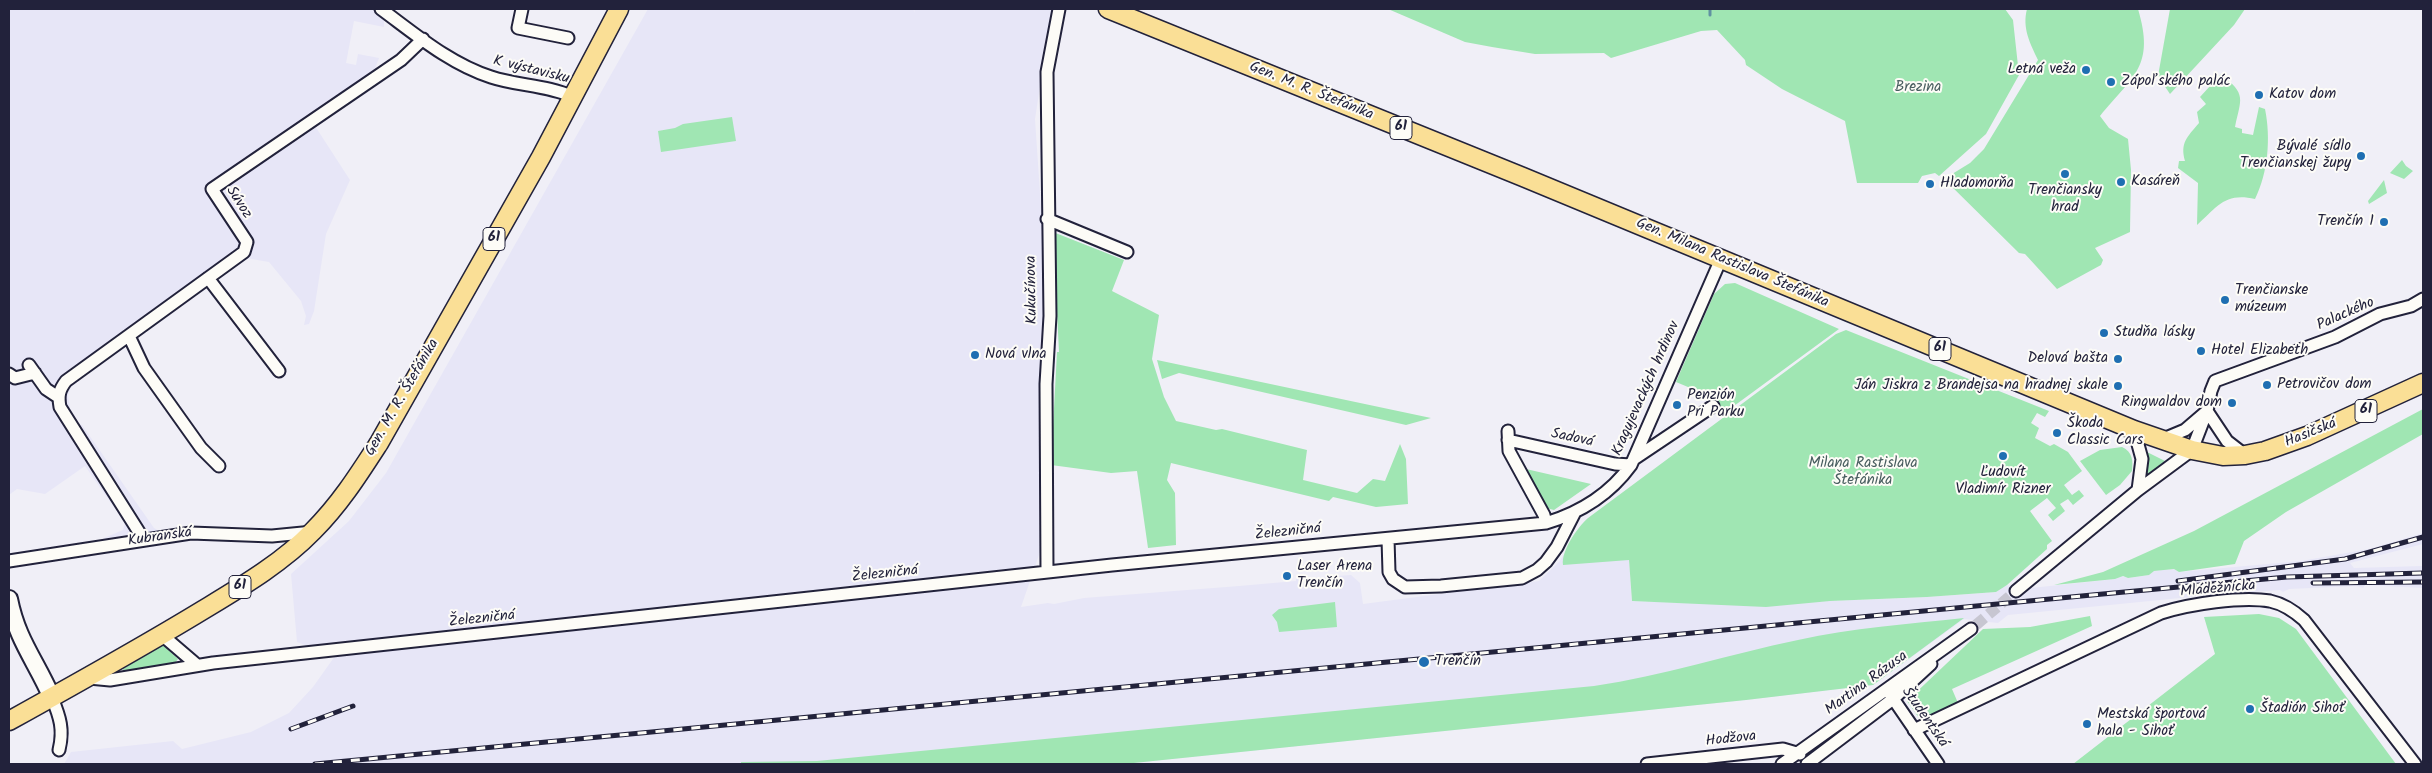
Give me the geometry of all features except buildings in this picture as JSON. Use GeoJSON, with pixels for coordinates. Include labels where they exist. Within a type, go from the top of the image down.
{"type":"FeatureCollection","features":[{"type":"Feature","properties":{"kind":"main road","name":"61"},"geometry":{"type":"LineString","coordinates":[[573,97],[616,15],[627,9]]}},
{"type":"Feature","properties":{"kind":"main road","name":"Gen. M. R. Štefánika"},"geometry":{"type":"LineString","coordinates":[[1108,9],[1626,219]]}},
{"type":"Feature","properties":{"kind":"main road","name":"Gen. M. R. Štefánika"},"geometry":{"type":"LineString","coordinates":[[162,635],[267,569],[313,532],[347,492],[379,443],[573,97]]}},
{"type":"Feature","properties":{"kind":"main road","name":"Gen. Milana Rastislava Štefánika"},"geometry":{"type":"LineString","coordinates":[[1626,219],[2134,430]]}},
{"type":"Feature","properties":{"kind":"main road","name":"Hasičská"},"geometry":{"type":"LineString","coordinates":[[2192,450],[2223,456],[2245,455],[2265,451],[2300,439],[2423,383]]}},
{"type":"Feature","properties":{"kind":"main road","name":"61"},"geometry":{"type":"LineString","coordinates":[[2134,430],[2160,441],[2192,450]]}},
{"type":"Feature","properties":{"kind":"main road","name":"61"},"geometry":{"type":"LineString","coordinates":[[9,721],[162,635]]}},
{"type":"Feature","properties":{"kind":"street","name":"K výstavisku"},"geometry":{"type":"LineString","coordinates":[[381,9],[457,62],[480,73],[503,81],[561,91],[573,97]]}},
{"type":"Feature","properties":{"kind":"street"},"geometry":{"type":"LineString","coordinates":[[522,9],[518,28],[568,38]]}},
{"type":"Feature","properties":{"kind":"street","name":"Kukučínova"},"geometry":{"type":"LineString","coordinates":[[1047,572],[1046,384],[1050,316],[1047,219],[1047,72],[1059,9]]}},
{"type":"Feature","properties":{"kind":"street","name":"Súvoz"},"geometry":{"type":"LineString","coordinates":[[58,397],[66,381],[244,252],[246,242],[212,189],[401,60],[423,39]]}},
{"type":"Feature","properties":{"kind":"street"},"geometry":{"type":"LineString","coordinates":[[1047,219],[1128,252]]}},
{"type":"Feature","properties":{"kind":"street","name":"Kragujevackých hrdinov"},"geometry":{"type":"LineString","coordinates":[[1575,512],[1616,483],[1632,462],[1721,259]]}},
{"type":"Feature","properties":{"kind":"street"},"geometry":{"type":"LineString","coordinates":[[208,278],[279,371]]}},
{"type":"Feature","properties":{"kind":"street","name":"Palackého"},"geometry":{"type":"LineString","coordinates":[[2192,450],[2208,406],[2211,388],[2215,381],[2300,351],[2335,337],[2380,314],[2411,306],[2423,299]]}},
{"type":"Feature","properties":{"kind":"street"},"geometry":{"type":"LineString","coordinates":[[129,336],[144,368],[201,448],[219,466]]}},
{"type":"Feature","properties":{"kind":"street"},"geometry":{"type":"LineString","coordinates":[[9,374],[15,378],[32,369],[46,389],[58,397],[60,407],[144,540]]}},
{"type":"Feature","properties":{"kind":"street"},"geometry":{"type":"LineString","coordinates":[[1632,462],[1713,406]]}},
{"type":"Feature","properties":{"kind":"street"},"geometry":{"type":"LineString","coordinates":[[2160,441],[2185,430],[2208,406],[2227,441],[2245,455]]}},
{"type":"Feature","properties":{"kind":"street"},"geometry":{"type":"LineString","coordinates":[[2134,430],[2142,458],[2138,490]]}},
{"type":"Feature","properties":{"kind":"street","name":"Sadová"},"geometry":{"type":"LineString","coordinates":[[1546,523],[1544,515],[1509,451],[1508,436],[1615,464],[1632,462]]}},
{"type":"Feature","properties":{"kind":"street"},"geometry":{"type":"LineString","coordinates":[[2016,591],[2138,490],[2192,450]]}},
{"type":"Feature","properties":{"kind":"street"},"geometry":{"type":"LineString","coordinates":[[1388,539],[1389,572],[1393,579],[1405,587],[1522,578],[1537,570],[1546,562],[1557,547],[1575,512]]}},
{"type":"Feature","properties":{"kind":"street","name":"Železničná"},"geometry":{"type":"LineString","coordinates":[[87,678],[110,680],[196,665],[1047,572],[1546,523],[1575,512]]}},
{"type":"Feature","properties":{"kind":"street","name":"Kubranská"},"geometry":{"type":"LineString","coordinates":[[9,562],[205,532],[266,536],[313,532]]}},
{"type":"Feature","properties":{"kind":"street"},"geometry":{"type":"LineString","coordinates":[[9,599],[19,637],[44,679],[61,720],[62,737],[59,750]]}},
{"type":"Feature","properties":{"kind":"street","name":"Mládežnícka"},"geometry":{"type":"LineString","coordinates":[[1914,730],[2162,613],[2188,606],[2260,600],[2289,608],[2304,620],[2415,764]]}},
{"type":"Feature","properties":{"kind":"street","name":"Martina Rázusa"},"geometry":{"type":"LineString","coordinates":[[1782,764],[1973,627],[1893,699],[1807,764]]}},
{"type":"Feature","properties":{"kind":"street"},"geometry":{"type":"LineString","coordinates":[[162,635],[196,665]]}},
{"type":"Feature","properties":{"kind":"street","name":"Študentská"},"geometry":{"type":"LineString","coordinates":[[1886,689],[1938,764]]}},
{"type":"Feature","properties":{"kind":"street","name":"Hodžova"},"geometry":{"type":"LineString","coordinates":[[1648,764],[1783,749],[1796,754],[1817,756]]}},
{"type":"Feature","properties":{"kind":"shaded area"},"geometry":{"type":"Polygon","coordinates":[[[9,9],[384,9],[384,27],[354,21],[346,63],[356,65],[358,54],[379,58],[374,71],[339,94],[348,96],[341,105],[315,126],[350,180],[326,234],[314,311],[309,324],[304,325],[306,316],[301,301],[269,262],[246,258],[76,380],[72,385],[68,395],[71,413],[76,422],[82,425],[154,528],[159,531],[105,540],[104,538],[123,530],[125,523],[85,466],[45,494],[17,489],[9,495],[9,9]]]}},
{"type":"Feature","properties":{"kind":"shaded area"},"geometry":{"type":"Polygon","coordinates":[[[648,9],[913,9],[915,13],[914,9],[1052,9],[1035,119],[1047,297],[1040,552],[1021,607],[1048,603],[1054,604],[1084,598],[1351,575],[1360,583],[1363,604],[1539,581],[1559,562],[1575,538],[1629,560],[1632,601],[1685,603],[1830,601],[1996,592],[2004,585],[2031,588],[2115,579],[2122,576],[2129,578],[2149,575],[2153,571],[2174,569],[2179,572],[2301,561],[2369,549],[2423,533],[2423,544],[2350,563],[2354,568],[2423,566],[2423,588],[2365,585],[2363,588],[2357,586],[2289,589],[2283,592],[2280,590],[2211,595],[2008,615],[1998,623],[1964,619],[1873,685],[1746,700],[1124,764],[64,764],[71,752],[173,741],[182,749],[251,732],[289,713],[313,687],[335,656],[297,642],[291,574],[349,521],[386,473],[648,9]]]}},
{"type":"Feature","properties":{"kind":"green space","name":"Brezina"},"geometry":{"type":"Polygon","coordinates":[[[1388,9],[2005,9],[2013,20],[2019,75],[1986,134],[1939,176],[1935,173],[1922,176],[1918,183],[1857,183],[1845,121],[1782,89],[1746,65],[1745,60],[1717,30],[1701,31],[1611,58],[1604,53],[1535,54],[1465,42],[1388,9]]]}},
{"type":"Feature","properties":{"kind":"green space"},"geometry":{"type":"Polygon","coordinates":[[[2027,9],[2138,9],[2143,28],[2144,44],[2138,68],[2100,116],[2109,128],[2128,139],[2131,170],[2130,232],[2095,248],[2103,260],[2101,265],[2057,289],[2025,254],[2019,253],[1944,179],[1970,163],[1984,149],[2038,60],[2026,29],[2027,9]]]}},
{"type":"Feature","properties":{"kind":"green space"},"geometry":{"type":"Polygon","coordinates":[[[2170,9],[2245,9],[2234,25],[2170,94],[2158,76],[2170,9]]]}},
{"type":"Feature","properties":{"kind":"green space"},"geometry":{"type":"Polygon","coordinates":[[[2221,74],[2238,92],[2240,103],[2235,127],[2242,129],[2242,133],[2253,135],[2259,107],[2265,109],[2268,132],[2267,155],[2263,178],[2255,199],[2245,197],[2229,199],[2216,207],[2197,225],[2198,183],[2178,168],[2179,161],[2185,161],[2184,145],[2191,132],[2199,123],[2197,112],[2206,104],[2200,97],[2221,74]]]}},
{"type":"Feature","properties":{"kind":"green space"},"geometry":{"type":"Polygon","coordinates":[[[732,117],[736,141],[661,152],[658,131],[675,128],[683,124],[732,117]]]}},
{"type":"Feature","properties":{"kind":"green space"},"geometry":{"type":"Polygon","coordinates":[[[2402,160],[2413,171],[2404,179],[2390,173],[2402,160]]]}},
{"type":"Feature","properties":{"kind":"green space"},"geometry":{"type":"Polygon","coordinates":[[[2384,180],[2387,193],[2369,204],[2368,201],[2384,180]]]}},
{"type":"Feature","properties":{"kind":"green space"},"geometry":{"type":"Polygon","coordinates":[[[1053,232],[1124,260],[1112,291],[1159,315],[1152,359],[1164,397],[1176,421],[1216,430],[1222,429],[1307,450],[1303,480],[1357,493],[1373,479],[1385,481],[1400,444],[1406,459],[1408,504],[1376,507],[1333,497],[1329,501],[1171,463],[1167,480],[1175,493],[1176,545],[1148,548],[1137,471],[1111,473],[1051,465],[1057,352],[1059,352],[1053,232]]]}},
{"type":"Feature","properties":{"kind":"green space"},"geometry":{"type":"Polygon","coordinates":[[[1735,283],[1839,329],[1723,414],[1712,397],[1676,382],[1714,294],[1725,284],[1735,283]]]}},
{"type":"Feature","properties":{"kind":"green space","name":"Milana Rastislava Štefánika"},"geometry":{"type":"Polygon","coordinates":[[[1846,330],[2049,411],[2045,417],[2037,413],[2031,423],[2039,428],[2035,438],[2050,446],[2054,444],[2068,452],[2082,471],[2064,485],[2072,495],[2079,490],[2084,496],[2073,505],[2068,499],[2060,504],[2065,511],[2053,521],[2048,515],[2056,508],[2047,498],[2030,511],[2052,541],[2047,545],[2047,549],[2007,585],[1996,592],[1830,601],[1766,607],[1632,601],[1629,560],[1563,565],[1567,547],[1588,518],[1836,334],[1846,330]]]}},
{"type":"Feature","properties":{"kind":"green space"},"geometry":{"type":"Polygon","coordinates":[[[1157,360],[1431,418],[1406,425],[1179,373],[1162,379],[1157,360]]]}},
{"type":"Feature","properties":{"kind":"green space"},"geometry":{"type":"Polygon","coordinates":[[[2423,409],[2423,434],[2286,512],[2244,541],[2235,564],[2179,572],[2174,569],[2154,571],[2149,575],[2128,578],[2123,576],[2115,579],[2054,585],[2103,572],[2194,531],[2423,409]]]}},
{"type":"Feature","properties":{"kind":"green space"},"geometry":{"type":"Polygon","coordinates":[[[2122,447],[2132,457],[2132,471],[2120,485],[2106,495],[2080,461],[2100,450],[2122,447]]]}},
{"type":"Feature","properties":{"kind":"green space"},"geometry":{"type":"Polygon","coordinates":[[[2145,451],[2165,461],[2146,476],[2144,475],[2145,451]]]}},
{"type":"Feature","properties":{"kind":"green space"},"geometry":{"type":"Polygon","coordinates":[[[1526,469],[1591,484],[1554,510],[1546,508],[1525,473],[1526,469]]]}},
{"type":"Feature","properties":{"kind":"green space"},"geometry":{"type":"Polygon","coordinates":[[[1335,602],[1337,627],[1279,632],[1277,622],[1272,615],[1279,609],[1335,602]]]}},
{"type":"Feature","properties":{"kind":"green space","name":"Štadión Sihoť"},"geometry":{"type":"Polygon","coordinates":[[[2259,614],[2279,618],[2296,629],[2396,764],[2073,764],[2215,654],[2204,617],[2259,614]]]}},
{"type":"Feature","properties":{"kind":"green space"},"geometry":{"type":"Polygon","coordinates":[[[2090,616],[2092,626],[1952,689],[1958,703],[1921,721],[1907,701],[1983,629],[2030,627],[2090,616]]]}},
{"type":"Feature","properties":{"kind":"green space"},"geometry":{"type":"Polygon","coordinates":[[[1964,618],[1873,685],[1746,700],[1124,764],[741,764],[741,762],[817,761],[1594,686],[1645,677],[1839,632],[1964,618]]]}},
{"type":"Feature","properties":{"kind":"green space"},"geometry":{"type":"Polygon","coordinates":[[[162,644],[178,659],[175,663],[123,671],[123,669],[162,644]]]}},
{"type":"Feature","properties":{"kind":"green space"},"geometry":{"type":"Polygon","coordinates":[[[1881,697],[1885,699],[1819,751],[1811,751],[1881,697]]]}},
{"type":"Feature","properties":{"kind":"waterway"},"geometry":{"type":"LineString","coordinates":[[1710,9],[1710,15]]}},
{"type":"Feature","properties":{"kind":"tunnel"},"geometry":{"type":"LineString","coordinates":[[1976,625],[2016,591]]}},
{"type":"Feature","properties":{"kind":"railway"},"geometry":{"type":"LineString","coordinates":[[2178,581],[2345,559],[2423,537]]}},
{"type":"Feature","properties":{"kind":"railway"},"geometry":{"type":"LineString","coordinates":[[315,764],[2287,577],[2423,573]]}},
{"type":"Feature","properties":{"kind":"railway"},"geometry":{"type":"LineString","coordinates":[[2313,583],[2423,582]]}},
{"type":"Feature","properties":{"kind":"railway"},"geometry":{"type":"LineString","coordinates":[[291,729],[353,706]]}},
{"type":"Feature","properties":{"kind":"place","name":"Letná veža"},"geometry":{"type":"Point","coordinates":[2086,70]}},
{"type":"Feature","properties":{"kind":"place","name":"Zápoľského palác"},"geometry":{"type":"Point","coordinates":[2111,82]}},
{"type":"Feature","properties":{"kind":"place","name":"Katov dom"},"geometry":{"type":"Point","coordinates":[2259,95]}},
{"type":"Feature","properties":{"kind":"place","name":"Bývalé sídlo Trenčianskej župy"},"geometry":{"type":"Point","coordinates":[2361,156]}},
{"type":"Feature","properties":{"kind":"place","name":"Trenčiansky hrad"},"geometry":{"type":"Point","coordinates":[2065,174]}},
{"type":"Feature","properties":{"kind":"place","name":"Kasáreň"},"geometry":{"type":"Point","coordinates":[2121,182]}},
{"type":"Feature","properties":{"kind":"place","name":"Hladomorňa"},"geometry":{"type":"Point","coordinates":[1930,184]}},
{"type":"Feature","properties":{"kind":"place","name":"Trenčín 1"},"geometry":{"type":"Point","coordinates":[2384,222]}},
{"type":"Feature","properties":{"kind":"place","name":"Trenčianske múzeum"},"geometry":{"type":"Point","coordinates":[2225,300]}},
{"type":"Feature","properties":{"kind":"place","name":"Studňa lásky"},"geometry":{"type":"Point","coordinates":[2104,333]}},
{"type":"Feature","properties":{"kind":"place","name":"Hotel Elizabeth"},"geometry":{"type":"Point","coordinates":[2201,351]}},
{"type":"Feature","properties":{"kind":"place","name":"Nová vlna"},"geometry":{"type":"Point","coordinates":[975,355]}},
{"type":"Feature","properties":{"kind":"place","name":"Delová bašta"},"geometry":{"type":"Point","coordinates":[2118,359]}},
{"type":"Feature","properties":{"kind":"place","name":"Petrovičov dom"},"geometry":{"type":"Point","coordinates":[2267,385]}},
{"type":"Feature","properties":{"kind":"place","name":"Ján Jiskra z Brandejsa na hradnej skale"},"geometry":{"type":"Point","coordinates":[2118,386]}},
{"type":"Feature","properties":{"kind":"place","name":"Ringwaldov dom"},"geometry":{"type":"Point","coordinates":[2232,403]}},
{"type":"Feature","properties":{"kind":"place","name":"Penzión Pri Parku"},"geometry":{"type":"Point","coordinates":[1677,405]}},
{"type":"Feature","properties":{"kind":"place","name":"Škoda Classic Cars"},"geometry":{"type":"Point","coordinates":[2057,433]}},
{"type":"Feature","properties":{"kind":"place","name":"Ľudovít Vladimír Rizner"},"geometry":{"type":"Point","coordinates":[2003,456]}},
{"type":"Feature","properties":{"kind":"place","name":"Laser Arena Trenčín"},"geometry":{"type":"Point","coordinates":[1287,576]}},
{"type":"Feature","properties":{"kind":"place","name":"Trenčín"},"geometry":{"type":"Point","coordinates":[1424,662]}},
{"type":"Feature","properties":{"kind":"place","name":"Štadión Sihoť"},"geometry":{"type":"Point","coordinates":[2250,709]}},
{"type":"Feature","properties":{"kind":"place","name":"Mestská športová hala - Sihoť"},"geometry":{"type":"Point","coordinates":[2087,724]}}]}
